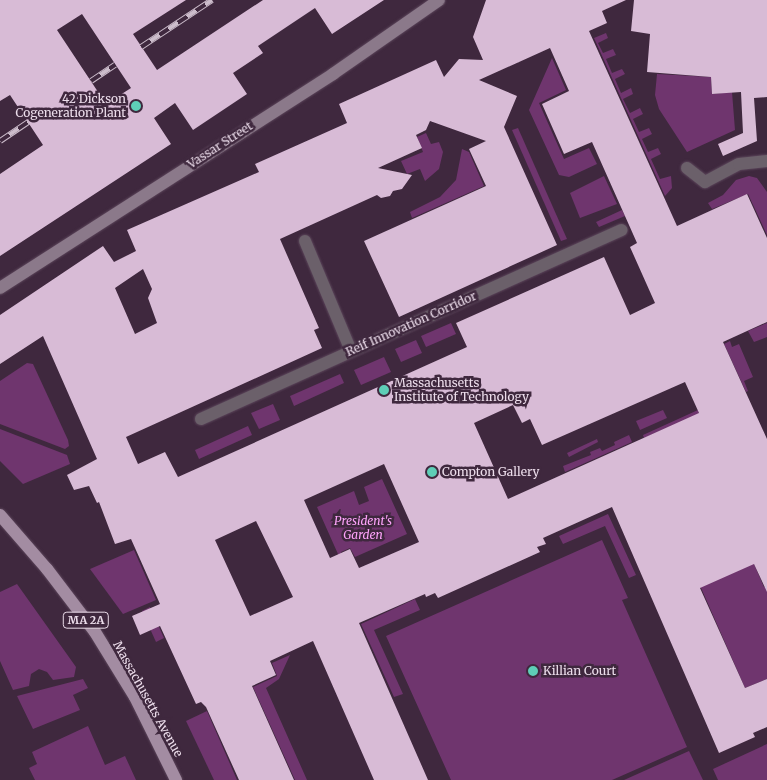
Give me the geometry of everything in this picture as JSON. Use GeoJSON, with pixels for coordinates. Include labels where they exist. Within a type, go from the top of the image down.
{"type":"FeatureCollection","features":[{"type":"Feature","properties":{"kind":"main road","name":"Vassar Street"},"geometry":{"type":"LineString","coordinates":[[0,288],[333,74],[439,0]]}},
{"type":"Feature","properties":{"kind":"main road","name":"Massachusetts Avenue"},"geometry":{"type":"LineString","coordinates":[[0,515],[42,563],[95,632],[135,697],[176,780]]}},
{"type":"Feature","properties":{"kind":"street"},"geometry":{"type":"LineString","coordinates":[[687,168],[705,182],[738,164],[767,161]]}},
{"type":"Feature","properties":{"kind":"street","name":"Reif Innovation Corridor"},"geometry":{"type":"LineString","coordinates":[[202,420],[621,230]]}},
{"type":"Feature","properties":{"kind":"street"},"geometry":{"type":"LineString","coordinates":[[305,241],[351,351]]}},
{"type":"Feature","properties":{"kind":"green space"},"geometry":{"type":"Polygon","coordinates":[[[606,33],[608,38],[598,43],[603,53],[613,49],[616,55],[606,59],[612,73],[622,69],[625,74],[615,79],[621,93],[631,88],[633,94],[623,99],[630,113],[640,108],[643,114],[633,119],[639,132],[649,128],[652,134],[642,139],[648,152],[658,148],[661,154],[651,159],[660,179],[671,176],[672,188],[665,196],[594,38],[606,33]]]}},
{"type":"Feature","properties":{"kind":"green space"},"geometry":{"type":"Polygon","coordinates":[[[552,58],[566,90],[539,103],[564,159],[589,148],[597,164],[569,177],[559,175],[529,110],[552,58]]]}},
{"type":"Feature","properties":{"kind":"green space"},"geometry":{"type":"Polygon","coordinates":[[[657,74],[711,77],[712,94],[732,92],[735,130],[687,152],[659,109],[655,95],[657,74]]]}},
{"type":"Feature","properties":{"kind":"green space"},"geometry":{"type":"Polygon","coordinates":[[[518,128],[567,239],[561,241],[512,130],[518,128]]]}},
{"type":"Feature","properties":{"kind":"green space"},"geometry":{"type":"Polygon","coordinates":[[[426,133],[431,144],[439,142],[443,152],[439,169],[425,181],[420,169],[407,174],[401,161],[423,152],[417,137],[426,133]]]}},
{"type":"Feature","properties":{"kind":"green space"},"geometry":{"type":"Polygon","coordinates":[[[462,149],[469,152],[484,186],[412,218],[410,212],[440,197],[456,180],[462,149]]]}},
{"type":"Feature","properties":{"kind":"green space"},"geometry":{"type":"Polygon","coordinates":[[[604,176],[617,204],[580,218],[570,193],[604,176]]]}},
{"type":"Feature","properties":{"kind":"green space"},"geometry":{"type":"Polygon","coordinates":[[[749,176],[757,178],[767,192],[767,235],[748,194],[712,209],[708,203],[723,195],[736,180],[749,176]]]}},
{"type":"Feature","properties":{"kind":"green space"},"geometry":{"type":"Polygon","coordinates":[[[622,210],[625,216],[599,227],[596,222],[622,210]]]}},
{"type":"Feature","properties":{"kind":"green space"},"geometry":{"type":"Polygon","coordinates":[[[451,323],[456,334],[426,347],[421,336],[451,323]]]}},
{"type":"Feature","properties":{"kind":"green space"},"geometry":{"type":"Polygon","coordinates":[[[767,323],[767,337],[754,342],[748,331],[767,323]]]}},
{"type":"Feature","properties":{"kind":"green space"},"geometry":{"type":"Polygon","coordinates":[[[416,340],[422,353],[401,362],[395,349],[416,340]]]}},
{"type":"Feature","properties":{"kind":"green space"},"geometry":{"type":"Polygon","coordinates":[[[730,341],[732,347],[739,344],[753,377],[744,381],[748,391],[746,392],[724,344],[730,341]]]}},
{"type":"Feature","properties":{"kind":"green space"},"geometry":{"type":"Polygon","coordinates":[[[384,357],[391,372],[361,385],[354,370],[384,357]]]}},
{"type":"Feature","properties":{"kind":"green space"},"geometry":{"type":"Polygon","coordinates":[[[27,363],[33,364],[68,440],[69,446],[65,449],[0,424],[0,381],[27,363]]]}},
{"type":"Feature","properties":{"kind":"green space"},"geometry":{"type":"Polygon","coordinates":[[[340,374],[344,383],[294,406],[290,396],[340,374]]]}},
{"type":"Feature","properties":{"kind":"green space"},"geometry":{"type":"Polygon","coordinates":[[[273,404],[280,420],[259,429],[251,413],[273,404]]]}},
{"type":"Feature","properties":{"kind":"green space"},"geometry":{"type":"Polygon","coordinates":[[[663,410],[667,418],[640,430],[636,421],[663,410]]]}},
{"type":"Feature","properties":{"kind":"green space"},"geometry":{"type":"Polygon","coordinates":[[[698,410],[699,414],[644,438],[643,435],[698,410]]]}},
{"type":"Feature","properties":{"kind":"green space"},"geometry":{"type":"Polygon","coordinates":[[[248,426],[252,435],[199,459],[195,450],[248,426]]]}},
{"type":"Feature","properties":{"kind":"green space"},"geometry":{"type":"Polygon","coordinates":[[[0,429],[67,455],[70,464],[23,484],[0,461],[0,429]]]}},
{"type":"Feature","properties":{"kind":"green space"},"geometry":{"type":"Polygon","coordinates":[[[629,435],[632,442],[565,472],[563,466],[591,455],[590,452],[600,448],[602,451],[615,445],[614,442],[629,435]]]}},
{"type":"Feature","properties":{"kind":"green space"},"geometry":{"type":"Polygon","coordinates":[[[597,439],[598,442],[569,457],[567,453],[597,439]]]}},
{"type":"Feature","properties":{"kind":"green space","name":"President's Garden"},"geometry":{"type":"Polygon","coordinates":[[[382,479],[407,534],[355,557],[350,548],[341,552],[345,562],[342,563],[317,507],[354,491],[359,505],[369,501],[364,487],[382,479]]]}},
{"type":"Feature","properties":{"kind":"green space"},"geometry":{"type":"Polygon","coordinates":[[[608,514],[636,575],[629,578],[605,526],[563,544],[559,536],[608,514]]]}},
{"type":"Feature","properties":{"kind":"green space","name":"Killian Court"},"geometry":{"type":"Polygon","coordinates":[[[602,540],[628,598],[622,600],[687,747],[612,780],[451,780],[386,636],[602,540]]]}},
{"type":"Feature","properties":{"kind":"green space"},"geometry":{"type":"Polygon","coordinates":[[[134,550],[156,600],[123,614],[90,569],[134,550]]]}},
{"type":"Feature","properties":{"kind":"green space"},"geometry":{"type":"Polygon","coordinates":[[[751,557],[764,587],[767,586],[767,679],[745,688],[698,581],[751,557]]]}},
{"type":"Feature","properties":{"kind":"green space"},"geometry":{"type":"Polygon","coordinates":[[[17,584],[76,667],[74,677],[53,680],[47,672],[39,669],[31,674],[29,686],[13,690],[0,661],[0,592],[17,584]]]}},
{"type":"Feature","properties":{"kind":"green space"},"geometry":{"type":"Polygon","coordinates":[[[415,599],[420,610],[374,630],[403,694],[394,697],[361,624],[415,599]]]}},
{"type":"Feature","properties":{"kind":"green space"},"geometry":{"type":"Polygon","coordinates":[[[150,607],[164,638],[156,642],[142,611],[150,607]]]}},
{"type":"Feature","properties":{"kind":"green space"},"geometry":{"type":"Polygon","coordinates":[[[290,655],[279,679],[266,688],[307,780],[295,780],[253,687],[277,676],[272,663],[290,655]]]}},
{"type":"Feature","properties":{"kind":"green space"},"geometry":{"type":"Polygon","coordinates":[[[83,679],[88,688],[73,695],[80,710],[33,729],[17,696],[83,679]]]}},
{"type":"Feature","properties":{"kind":"green space"},"geometry":{"type":"Polygon","coordinates":[[[207,711],[237,780],[214,780],[186,721],[207,711]]]}},
{"type":"Feature","properties":{"kind":"green space"},"geometry":{"type":"Polygon","coordinates":[[[88,726],[105,765],[125,756],[136,780],[35,780],[29,768],[37,764],[32,752],[88,726]]]}},
{"type":"Feature","properties":{"kind":"green space"},"geometry":{"type":"Polygon","coordinates":[[[767,744],[767,780],[718,780],[713,769],[767,744]]]}},
{"type":"Feature","properties":{"kind":"green space"},"geometry":{"type":"Polygon","coordinates":[[[689,751],[703,780],[624,780],[689,751]]]}},
{"type":"Feature","properties":{"kind":"building"},"geometry":{"type":"Polygon","coordinates":[[[0,0],[186,0],[133,34],[157,70],[263,0],[384,0],[332,34],[315,8],[258,46],[263,53],[233,73],[247,94],[193,130],[175,103],[154,118],[171,144],[0,256],[0,174],[43,145],[10,95],[0,101],[0,0]],[[82,14],[57,30],[106,104],[131,88],[82,14]]]}},
{"type":"Feature","properties":{"kind":"building"},"geometry":{"type":"Polygon","coordinates":[[[486,0],[626,0],[602,11],[607,23],[589,31],[677,226],[747,194],[767,238],[767,322],[723,342],[767,439],[767,592],[754,564],[700,588],[745,688],[767,679],[767,727],[753,733],[755,737],[719,753],[612,507],[543,538],[546,544],[537,547],[540,552],[438,598],[435,593],[426,597],[425,594],[359,623],[428,780],[374,780],[313,641],[270,661],[276,675],[252,686],[294,780],[239,780],[206,707],[201,702],[196,704],[160,626],[140,635],[132,616],[160,604],[131,539],[115,544],[99,502],[97,503],[89,486],[74,490],[67,475],[97,459],[43,336],[0,364],[0,315],[103,246],[114,262],[136,251],[127,230],[259,172],[255,164],[347,123],[339,104],[436,60],[444,77],[459,59],[483,60],[473,37],[486,0]],[[550,48],[479,80],[517,96],[504,127],[557,245],[399,317],[364,241],[486,186],[469,149],[486,141],[430,121],[426,130],[416,135],[422,148],[378,168],[412,175],[402,189],[393,191],[390,196],[381,198],[377,195],[280,239],[319,328],[314,330],[322,348],[126,437],[138,464],[165,452],[178,477],[467,347],[456,323],[604,257],[630,315],[655,303],[630,247],[637,243],[592,142],[564,154],[542,104],[569,91],[550,48]],[[143,269],[115,288],[135,334],[157,323],[148,298],[152,289],[143,269]],[[685,382],[542,445],[530,419],[522,423],[513,405],[474,423],[508,499],[699,413],[685,382]],[[384,464],[304,500],[330,558],[350,549],[359,568],[419,542],[384,464]],[[256,521],[215,540],[250,616],[293,597],[256,521]]]}},
{"type":"Feature","properties":{"kind":"building"},"geometry":{"type":"Polygon","coordinates":[[[634,0],[767,0],[767,97],[754,98],[757,141],[723,156],[718,144],[743,133],[741,92],[712,94],[711,77],[647,72],[650,34],[631,31],[634,0]]]}},
{"type":"Feature","properties":{"kind":"railway"},"geometry":{"type":"LineString","coordinates":[[141,47],[212,0]]}},
{"type":"Feature","properties":{"kind":"railway"},"geometry":{"type":"LineString","coordinates":[[91,81],[115,65]]}},
{"type":"Feature","properties":{"kind":"railway"},"geometry":{"type":"LineString","coordinates":[[0,141],[28,122]]}},
{"type":"Feature","properties":{"kind":"place","name":"42 Dickson Cogeneration Plant"},"geometry":{"type":"Point","coordinates":[136,106]}},
{"type":"Feature","properties":{"kind":"place","name":"Massachusetts Institute of Technology"},"geometry":{"type":"Point","coordinates":[384,390]}},
{"type":"Feature","properties":{"kind":"place","name":"Compton Gallery"},"geometry":{"type":"Point","coordinates":[432,472]}},
{"type":"Feature","properties":{"kind":"place","name":"Killian Court"},"geometry":{"type":"Point","coordinates":[533,671]}}]}
